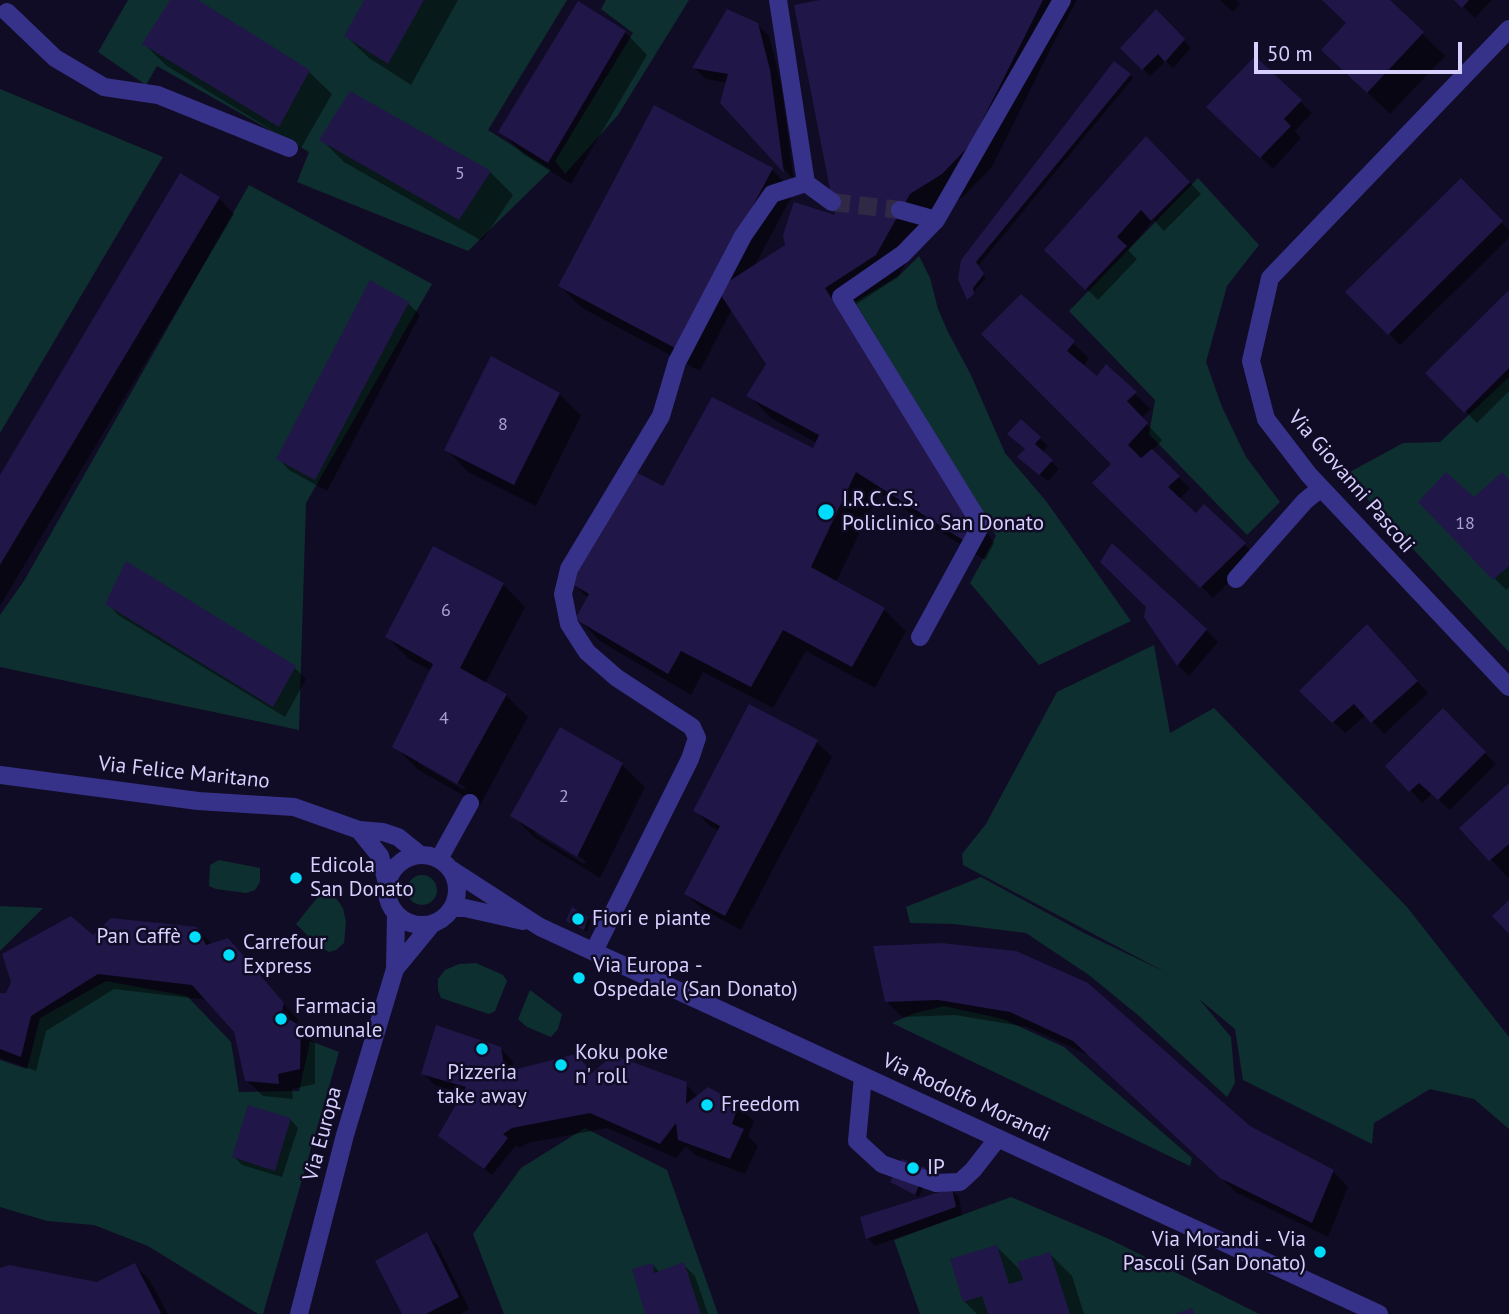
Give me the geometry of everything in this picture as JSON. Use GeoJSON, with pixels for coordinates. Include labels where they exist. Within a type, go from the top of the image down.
{"type":"FeatureCollection","features":[{"type":"Feature","properties":{"kind":"street"},"geometry":{"type":"LineString","coordinates":[[778,0],[806,183],[832,202]]}},
{"type":"Feature","properties":{"kind":"street"},"geometry":{"type":"LineString","coordinates":[[920,637],[981,525],[841,297],[903,254],[936,220],[1062,0]]}},
{"type":"Feature","properties":{"kind":"street"},"geometry":{"type":"LineString","coordinates":[[7,12],[55,58],[104,87],[158,95],[289,148]]}},
{"type":"Feature","properties":{"kind":"street","name":"Via Giovanni Pascoli"},"geometry":{"type":"LineString","coordinates":[[1509,29],[1269,278],[1251,360],[1266,419],[1321,488],[1509,687]]}},
{"type":"Feature","properties":{"kind":"street"},"geometry":{"type":"LineString","coordinates":[[594,951],[690,759],[697,738],[692,727],[617,678],[587,652],[569,624],[563,594],[569,569],[661,416],[677,362],[743,236],[772,194],[806,183]]}},
{"type":"Feature","properties":{"kind":"street"},"geometry":{"type":"LineString","coordinates":[[900,210],[936,220]]}},
{"type":"Feature","properties":{"kind":"street"},"geometry":{"type":"LineString","coordinates":[[1236,579],[1305,501],[1321,488]]}},
{"type":"Feature","properties":{"kind":"street","name":"Via Felice Maritano"},"geometry":{"type":"LineString","coordinates":[[0,775],[198,801],[294,807],[359,830],[383,832],[398,837],[419,854]]}},
{"type":"Feature","properties":{"kind":"street"},"geometry":{"type":"LineString","coordinates":[[446,864],[470,803]]}},
{"type":"Feature","properties":{"kind":"street"},"geometry":{"type":"LineString","coordinates":[[359,830],[380,856],[390,905],[396,915],[407,922],[432,924],[444,918],[453,908],[457,895],[457,882],[446,864],[419,854],[398,863],[387,883]]}},
{"type":"Feature","properties":{"kind":"street","name":"Via Rodolfo Morandi"},"geometry":{"type":"LineString","coordinates":[[446,864],[534,923],[1379,1314]]}},
{"type":"Feature","properties":{"kind":"street","name":"Via Rodolfo Morandi"},"geometry":{"type":"LineString","coordinates":[[453,908],[465,908],[534,923]]}},
{"type":"Feature","properties":{"kind":"street","name":"Via Europa"},"geometry":{"type":"LineString","coordinates":[[301,1313],[345,1135],[395,969],[396,915]]}},
{"type":"Feature","properties":{"kind":"street","name":"Via Europa"},"geometry":{"type":"LineString","coordinates":[[395,969],[432,924]]}},
{"type":"Feature","properties":{"kind":"street"},"geometry":{"type":"LineString","coordinates":[[863,1076],[857,1141],[882,1164],[936,1183],[960,1182],[998,1138]]}},
{"type":"Feature","properties":{"kind":"green space"},"geometry":{"type":"Polygon","coordinates":[[[128,0],[567,0],[488,130],[551,170],[468,251],[297,182],[309,152],[157,66],[146,85],[98,52],[128,0]]]}},
{"type":"Feature","properties":{"kind":"green space"},"geometry":{"type":"Polygon","coordinates":[[[606,0],[689,0],[618,115],[565,174],[555,161],[633,33],[601,9],[606,0]]]}},
{"type":"Feature","properties":{"kind":"green space"},"geometry":{"type":"Polygon","coordinates":[[[0,89],[163,157],[0,433],[0,89]]]}},
{"type":"Feature","properties":{"kind":"green space"},"geometry":{"type":"Polygon","coordinates":[[[1198,178],[1259,245],[1227,286],[1206,362],[1222,407],[1246,457],[1280,502],[1247,535],[1149,434],[1155,400],[1069,311],[1198,178]]]}},
{"type":"Feature","properties":{"kind":"green space"},"geometry":{"type":"Polygon","coordinates":[[[249,185],[432,284],[306,503],[299,730],[0,667],[0,615],[24,581],[249,185]]]}},
{"type":"Feature","properties":{"kind":"green space"},"geometry":{"type":"Polygon","coordinates":[[[919,256],[930,278],[938,309],[948,332],[971,375],[1005,453],[1046,501],[1131,621],[1039,665],[970,583],[996,536],[855,302],[900,275],[919,256]]]}},
{"type":"Feature","properties":{"kind":"green space"},"geometry":{"type":"Polygon","coordinates":[[[1509,377],[1509,652],[1372,505],[1348,473],[1403,443],[1440,442],[1509,377]]]}},
{"type":"Feature","properties":{"kind":"green space"},"geometry":{"type":"Polygon","coordinates":[[[1154,645],[1170,733],[1214,708],[1407,907],[1509,1037],[1509,1129],[1474,1099],[1430,1089],[1374,1123],[1372,1144],[1243,1080],[1235,1029],[1199,999],[1231,1037],[1235,1083],[1227,1097],[1139,1016],[1089,975],[1026,933],[954,924],[910,923],[906,907],[981,877],[1086,934],[1167,973],[963,865],[962,854],[986,824],[1057,692],[1154,645]]]}},
{"type":"Feature","properties":{"kind":"green space"},"geometry":{"type":"Polygon","coordinates":[[[219,860],[260,868],[260,882],[255,890],[246,893],[209,886],[210,865],[219,860]]]}},
{"type":"Feature","properties":{"kind":"green space"},"geometry":{"type":"Polygon","coordinates":[[[422,875],[433,879],[437,890],[433,901],[422,905],[411,901],[407,890],[411,879],[422,875]]]}},
{"type":"Feature","properties":{"kind":"green space"},"geometry":{"type":"Polygon","coordinates":[[[325,888],[343,908],[346,922],[344,943],[329,952],[318,946],[296,924],[325,888]]]}},
{"type":"Feature","properties":{"kind":"green space"},"geometry":{"type":"Polygon","coordinates":[[[0,906],[43,908],[0,951],[0,906]]]}},
{"type":"Feature","properties":{"kind":"green space"},"geometry":{"type":"Polygon","coordinates":[[[476,963],[503,975],[507,981],[495,1011],[489,1014],[441,998],[438,990],[438,979],[445,970],[459,964],[476,963]]]}},
{"type":"Feature","properties":{"kind":"green space"},"geometry":{"type":"Polygon","coordinates":[[[106,981],[187,996],[231,1042],[239,1092],[299,1091],[310,1041],[339,1052],[263,1314],[258,1314],[148,1246],[94,1225],[47,1221],[0,1207],[0,1060],[27,1069],[40,1018],[106,981]]]}},
{"type":"Feature","properties":{"kind":"green space"},"geometry":{"type":"Polygon","coordinates":[[[530,990],[562,1014],[558,1029],[551,1037],[527,1027],[518,1019],[530,990]]]}},
{"type":"Feature","properties":{"kind":"green space"},"geometry":{"type":"Polygon","coordinates":[[[944,1006],[1003,1019],[1064,1047],[1192,1158],[1190,1166],[892,1023],[915,1013],[944,1006]]]}},
{"type":"Feature","properties":{"kind":"green space"},"geometry":{"type":"Polygon","coordinates":[[[585,1128],[667,1170],[718,1314],[504,1314],[473,1234],[521,1168],[585,1128]]]}},
{"type":"Feature","properties":{"kind":"green space"},"geometry":{"type":"Polygon","coordinates":[[[1011,1197],[1109,1239],[1259,1314],[920,1314],[894,1240],[1011,1197]]]}},
{"type":"Feature","properties":{"kind":"building"},"geometry":{"type":"Polygon","coordinates":[[[170,0],[198,0],[310,70],[279,127],[142,44],[170,0]]]}},
{"type":"Feature","properties":{"kind":"building"},"geometry":{"type":"Polygon","coordinates":[[[364,0],[424,0],[388,64],[344,36],[364,0]]]}},
{"type":"Feature","properties":{"kind":"building"},"geometry":{"type":"Polygon","coordinates":[[[820,0],[1043,0],[970,145],[942,174],[910,194],[876,255],[825,288],[973,520],[963,540],[856,472],[811,567],[885,608],[852,667],[783,630],[751,687],[681,651],[668,674],[575,619],[589,594],[569,582],[634,471],[663,486],[712,397],[813,448],[819,435],[746,396],[766,364],[717,289],[785,245],[783,235],[794,202],[835,215],[794,5],[820,0]]]}},
{"type":"Feature","properties":{"kind":"building"},"geometry":{"type":"Polygon","coordinates":[[[1322,0],[1390,0],[1424,32],[1367,93],[1321,50],[1346,23],[1322,0]]]}},
{"type":"Feature","properties":{"kind":"building"},"geometry":{"type":"Polygon","coordinates":[[[1454,0],[1469,0],[1462,8],[1454,0]]]}},
{"type":"Feature","properties":{"kind":"building"},"geometry":{"type":"Polygon","coordinates":[[[578,1],[626,31],[548,163],[498,132],[578,1]]]}},
{"type":"Feature","properties":{"kind":"building"},"geometry":{"type":"Polygon","coordinates":[[[727,9],[758,23],[770,70],[784,173],[720,103],[728,74],[692,68],[727,9]]]}},
{"type":"Feature","properties":{"kind":"building"},"geometry":{"type":"Polygon","coordinates":[[[1156,9],[1185,39],[1165,62],[1158,54],[1142,70],[1120,48],[1156,9]]]}},
{"type":"Feature","properties":{"kind":"building"},"geometry":{"type":"Polygon","coordinates":[[[1255,56],[1302,100],[1284,119],[1291,126],[1260,158],[1206,107],[1255,56]]]}},
{"type":"Feature","properties":{"kind":"building"},"geometry":{"type":"Polygon","coordinates":[[[1114,61],[1131,74],[976,262],[984,274],[973,288],[974,294],[967,300],[958,279],[961,260],[1114,61]]]}},
{"type":"Feature","properties":{"kind":"building"},"geometry":{"type":"Polygon","coordinates":[[[350,91],[491,171],[459,220],[319,140],[350,91]]]}},
{"type":"Feature","properties":{"kind":"building"},"geometry":{"type":"Polygon","coordinates":[[[654,105],[773,168],[677,349],[558,286],[654,105]]]}},
{"type":"Feature","properties":{"kind":"building"},"geometry":{"type":"Polygon","coordinates":[[[1146,136],[1190,182],[1151,221],[1141,210],[1117,237],[1127,246],[1085,290],[1044,250],[1146,136]]]}},
{"type":"Feature","properties":{"kind":"building"},"geometry":{"type":"Polygon","coordinates":[[[180,173],[220,197],[0,565],[0,475],[180,173]]]}},
{"type":"Feature","properties":{"kind":"building"},"geometry":{"type":"Polygon","coordinates":[[[1461,178],[1503,221],[1388,335],[1345,292],[1461,178]]]}},
{"type":"Feature","properties":{"kind":"building"},"geometry":{"type":"Polygon","coordinates":[[[370,280],[409,302],[315,480],[276,459],[370,280]]]}},
{"type":"Feature","properties":{"kind":"building"},"geometry":{"type":"Polygon","coordinates":[[[1509,290],[1509,368],[1464,413],[1425,373],[1509,290]]]}},
{"type":"Feature","properties":{"kind":"building"},"geometry":{"type":"Polygon","coordinates":[[[1021,294],[1075,341],[1067,351],[1097,376],[1106,364],[1137,392],[1127,401],[1148,423],[1128,445],[1141,458],[1152,449],[1180,476],[1168,487],[1196,513],[1204,504],[1246,543],[1200,588],[1092,483],[1111,464],[981,334],[1021,294]]]}},
{"type":"Feature","properties":{"kind":"building"},"geometry":{"type":"Polygon","coordinates":[[[491,356],[560,393],[514,485],[444,450],[491,356]]]}},
{"type":"Feature","properties":{"kind":"building"},"geometry":{"type":"Polygon","coordinates":[[[1021,419],[1041,437],[1035,444],[1053,460],[1039,475],[1017,457],[1025,449],[1007,434],[1021,419]]]}},
{"type":"Feature","properties":{"kind":"building"},"geometry":{"type":"Polygon","coordinates":[[[1446,472],[1474,497],[1502,472],[1509,480],[1509,566],[1493,580],[1418,502],[1446,472]]]}},
{"type":"Feature","properties":{"kind":"building"},"geometry":{"type":"Polygon","coordinates":[[[1112,543],[1207,629],[1177,666],[1144,617],[1146,607],[1100,562],[1112,543]]]}},
{"type":"Feature","properties":{"kind":"building"},"geometry":{"type":"Polygon","coordinates":[[[433,546],[504,583],[460,668],[507,694],[457,784],[392,747],[433,664],[385,637],[433,546]]]}},
{"type":"Feature","properties":{"kind":"building"},"geometry":{"type":"Polygon","coordinates":[[[126,561],[296,666],[273,707],[105,604],[126,561]]]}},
{"type":"Feature","properties":{"kind":"building"},"geometry":{"type":"Polygon","coordinates":[[[1367,624],[1418,681],[1371,723],[1354,704],[1332,723],[1299,691],[1367,624]]]}},
{"type":"Feature","properties":{"kind":"building"},"geometry":{"type":"Polygon","coordinates":[[[749,704],[818,740],[725,916],[684,894],[720,826],[693,811],[749,704]]]}},
{"type":"Feature","properties":{"kind":"building"},"geometry":{"type":"Polygon","coordinates":[[[1443,708],[1486,752],[1438,800],[1419,783],[1409,792],[1385,766],[1443,708]]]}},
{"type":"Feature","properties":{"kind":"building"},"geometry":{"type":"Polygon","coordinates":[[[560,727],[623,763],[577,857],[510,816],[560,727]]]}},
{"type":"Feature","properties":{"kind":"building"},"geometry":{"type":"Polygon","coordinates":[[[1509,783],[1509,844],[1489,861],[1459,828],[1509,783]]]}},
{"type":"Feature","properties":{"kind":"building"},"geometry":{"type":"Polygon","coordinates":[[[1509,900],[1509,934],[1492,916],[1509,900]]]}},
{"type":"Feature","properties":{"kind":"building","name":"Fiori e piante"},"geometry":{"type":"Polygon","coordinates":[[[572,907],[588,917],[584,930],[566,921],[572,907]]]}},
{"type":"Feature","properties":{"kind":"building"},"geometry":{"type":"Polygon","coordinates":[[[71,916],[93,935],[111,918],[197,927],[206,945],[228,938],[284,1003],[281,1015],[301,1026],[300,1069],[278,1074],[279,1084],[245,1081],[234,1032],[192,985],[98,974],[31,1016],[21,1057],[0,1049],[0,993],[6,993],[11,982],[2,954],[71,916]]]}},
{"type":"Feature","properties":{"kind":"building"},"geometry":{"type":"Polygon","coordinates":[[[941,943],[1016,951],[1088,983],[1250,1126],[1334,1170],[1312,1223],[1220,1178],[1073,1041],[1010,1012],[938,1000],[885,1002],[873,946],[941,943]]]}},
{"type":"Feature","properties":{"kind":"building"},"geometry":{"type":"Polygon","coordinates":[[[436,1025],[501,1047],[505,1072],[576,1054],[592,1073],[613,1055],[687,1082],[686,1104],[708,1087],[739,1104],[732,1124],[744,1129],[730,1159],[678,1140],[676,1123],[660,1144],[590,1113],[512,1128],[503,1134],[508,1138],[484,1169],[438,1136],[466,1087],[421,1074],[436,1025]]]}},
{"type":"Feature","properties":{"kind":"building"},"geometry":{"type":"Polygon","coordinates":[[[248,1105],[291,1118],[275,1171],[232,1157],[248,1105]]]}},
{"type":"Feature","properties":{"kind":"building"},"geometry":{"type":"Polygon","coordinates":[[[902,1159],[926,1168],[915,1195],[890,1182],[902,1159]]]}},
{"type":"Feature","properties":{"kind":"building"},"geometry":{"type":"Polygon","coordinates":[[[952,1188],[956,1207],[866,1239],[860,1217],[952,1188]]]}},
{"type":"Feature","properties":{"kind":"building"},"geometry":{"type":"Polygon","coordinates":[[[427,1232],[459,1297],[426,1314],[402,1314],[375,1261],[427,1232]]]}},
{"type":"Feature","properties":{"kind":"building"},"geometry":{"type":"Polygon","coordinates":[[[997,1245],[1009,1284],[1023,1280],[1017,1262],[1050,1252],[1070,1314],[988,1314],[982,1296],[963,1302],[950,1259],[997,1245]]]}},
{"type":"Feature","properties":{"kind":"building"},"geometry":{"type":"Polygon","coordinates":[[[684,1262],[701,1314],[645,1314],[632,1269],[653,1263],[654,1273],[684,1262]]]}},
{"type":"Feature","properties":{"kind":"building"},"geometry":{"type":"Polygon","coordinates":[[[135,1263],[161,1313],[159,1314],[0,1314],[0,1268],[9,1265],[97,1282],[135,1263]]]}},
{"type":"Feature","properties":{"kind":"building"},"geometry":{"type":"Polygon","coordinates":[[[1192,1308],[1194,1314],[1175,1314],[1192,1308]]]}},
{"type":"Feature","properties":{"kind":"tunnel"},"geometry":{"type":"LineString","coordinates":[[832,202],[900,210]]}},
{"type":"Feature","properties":{"kind":"place","name":"I.R.C.C.S. Policlinico San Donato"},"geometry":{"type":"Point","coordinates":[826,512]}},
{"type":"Feature","properties":{"kind":"place","name":"Edicola San Donato"},"geometry":{"type":"Point","coordinates":[296,878]}},
{"type":"Feature","properties":{"kind":"place","name":"Fiori e piante"},"geometry":{"type":"Point","coordinates":[578,919]}},
{"type":"Feature","properties":{"kind":"place","name":"Pan Caffè"},"geometry":{"type":"Point","coordinates":[195,937]}},
{"type":"Feature","properties":{"kind":"place","name":"Carrefour Express"},"geometry":{"type":"Point","coordinates":[229,955]}},
{"type":"Feature","properties":{"kind":"place","name":"Via Europa - Ospedale (San Donato)"},"geometry":{"type":"Point","coordinates":[579,978]}},
{"type":"Feature","properties":{"kind":"place","name":"Farmacia comunale"},"geometry":{"type":"Point","coordinates":[281,1019]}},
{"type":"Feature","properties":{"kind":"place","name":"Pizzeria take away"},"geometry":{"type":"Point","coordinates":[482,1049]}},
{"type":"Feature","properties":{"kind":"place","name":"Koku poke n' roll"},"geometry":{"type":"Point","coordinates":[561,1065]}},
{"type":"Feature","properties":{"kind":"place","name":"Freedom"},"geometry":{"type":"Point","coordinates":[707,1105]}},
{"type":"Feature","properties":{"kind":"place","name":"IP"},"geometry":{"type":"Point","coordinates":[913,1168]}},
{"type":"Feature","properties":{"kind":"place","name":"Via Morandi - Via Pascoli (San Donato)"},"geometry":{"type":"Point","coordinates":[1320,1252]}}]}
